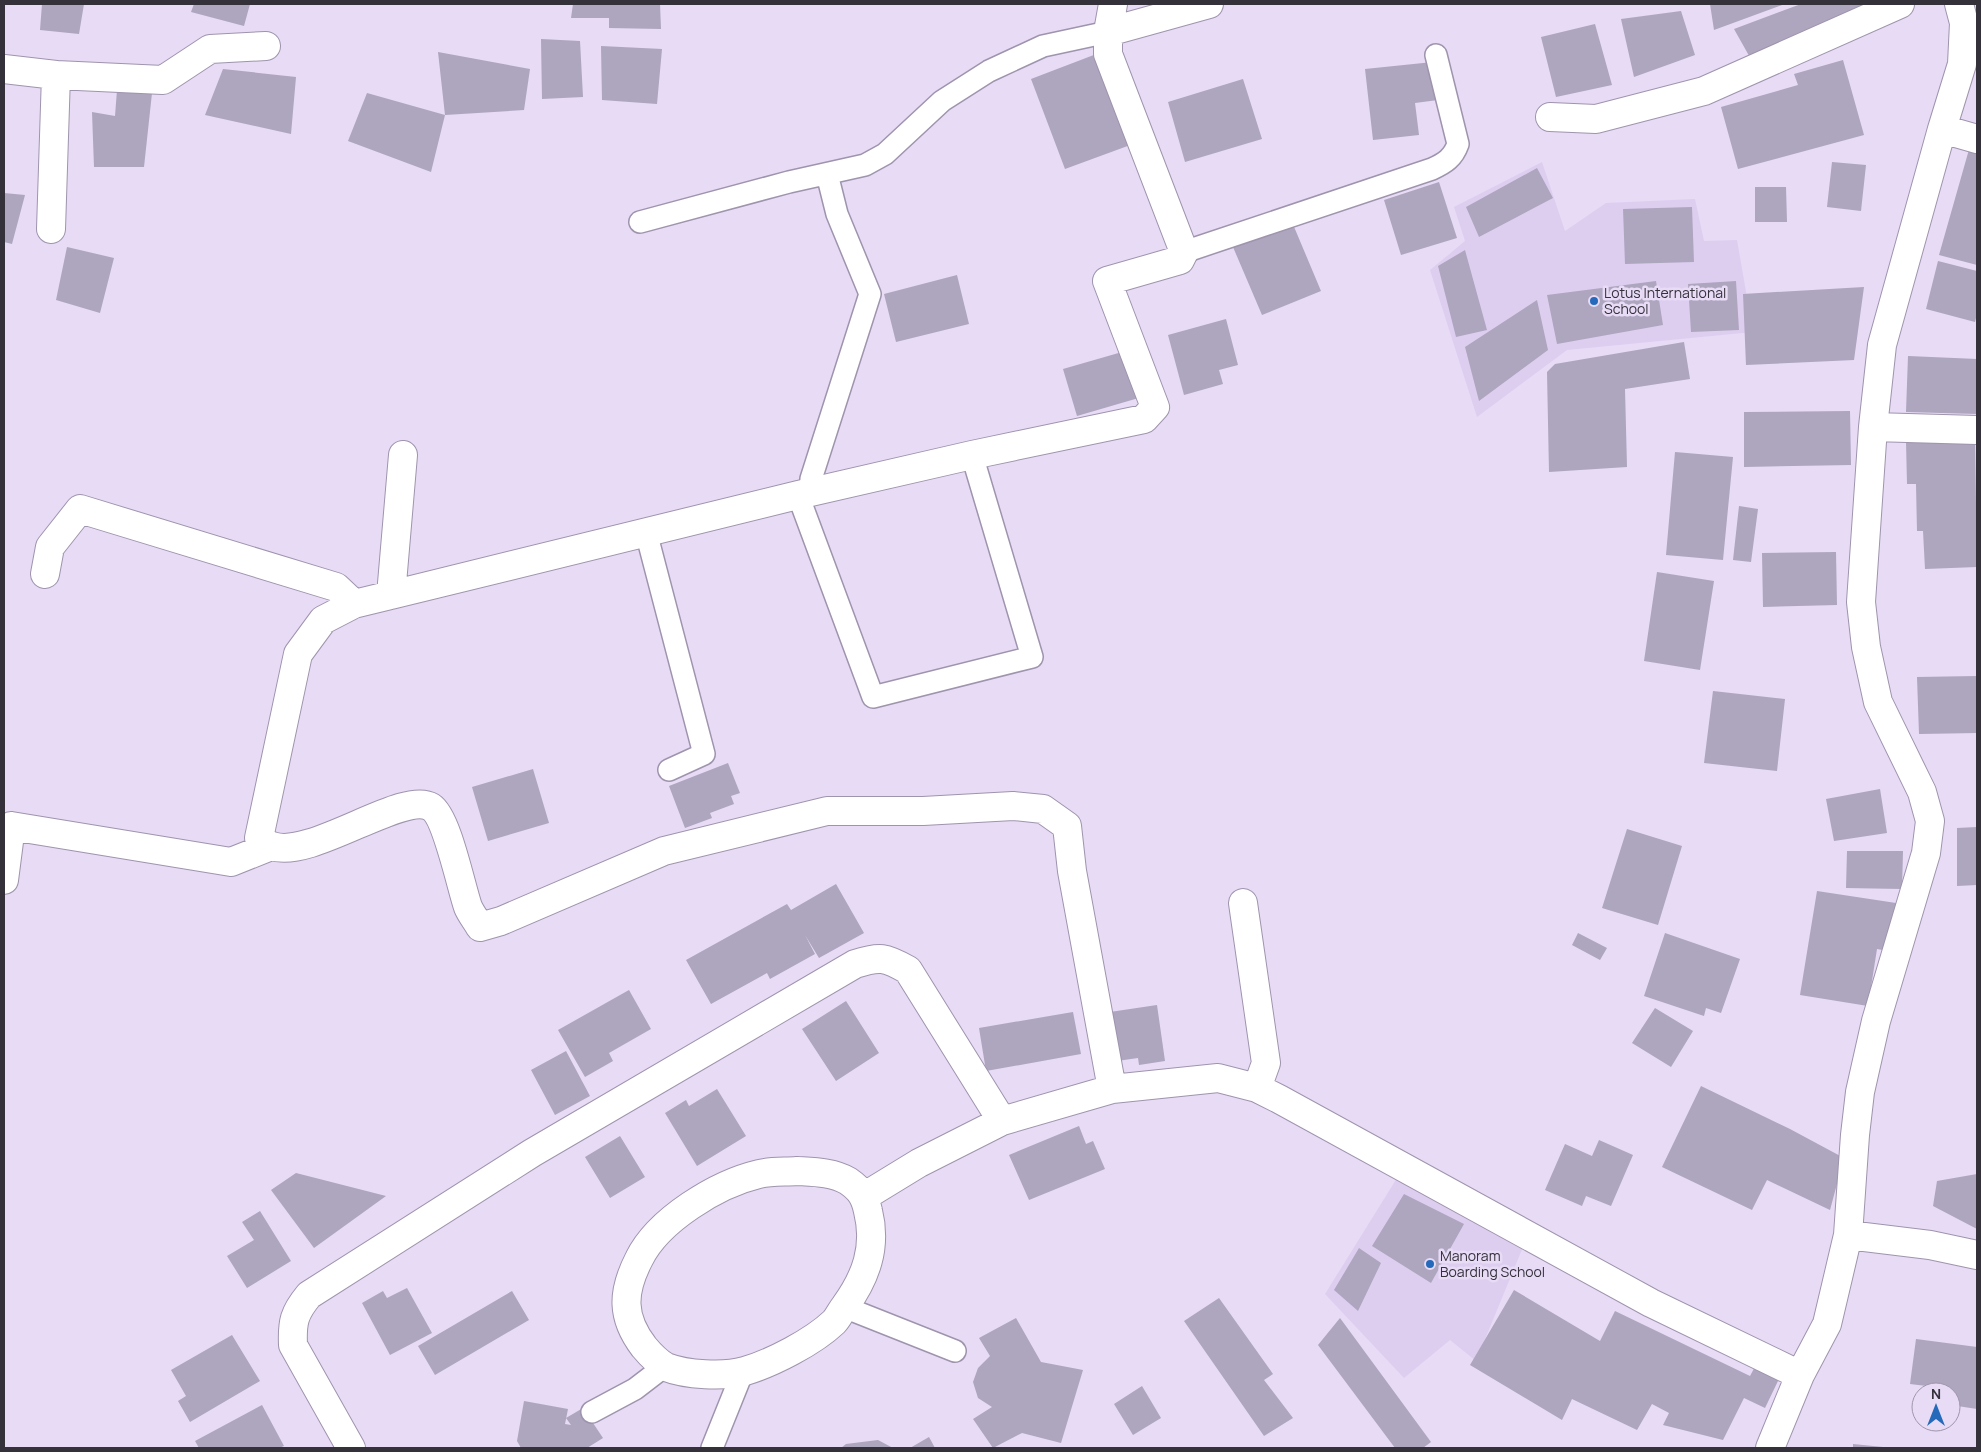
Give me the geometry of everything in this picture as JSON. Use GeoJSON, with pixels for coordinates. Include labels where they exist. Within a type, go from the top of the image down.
{"type":"FeatureCollection","features":[{"type":"Feature","properties":{"kind":"street"},"geometry":{"type":"LineString","coordinates":[[271,846],[259,838],[298,654],[323,620],[354,604],[804,494],[972,455],[1144,419],[1155,407],[1108,281],[1180,260],[1184,252],[1108,54],[1108,32],[1113,4]]}},
{"type":"Feature","properties":{"kind":"street"},"geometry":{"type":"LineString","coordinates":[[1108,32],[1208,4]]}},
{"type":"Feature","properties":{"kind":"street"},"geometry":{"type":"LineString","coordinates":[[1550,117],[1596,119],[1704,91],[1900,4]]}},
{"type":"Feature","properties":{"kind":"street"},"geometry":{"type":"LineString","coordinates":[[1770,1448],[1800,1375],[1827,1324],[1848,1235],[1860,1092],[1876,1021],[1926,852],[1930,821],[1922,792],[1878,702],[1866,647],[1861,602],[1873,427],[1882,346],[1942,129],[1962,64],[1964,24],[1959,4]]}},
{"type":"Feature","properties":{"kind":"street"},"geometry":{"type":"LineString","coordinates":[[4,69],[56,75],[163,80],[210,49],[266,46]]}},
{"type":"Feature","properties":{"kind":"street"},"geometry":{"type":"LineString","coordinates":[[51,229],[56,75]]}},
{"type":"Feature","properties":{"kind":"street"},"geometry":{"type":"LineString","coordinates":[[1942,129],[1977,139]]}},
{"type":"Feature","properties":{"kind":"street"},"geometry":{"type":"LineString","coordinates":[[1873,427],[1977,430]]}},
{"type":"Feature","properties":{"kind":"street"},"geometry":{"type":"LineString","coordinates":[[391,595],[403,455]]}},
{"type":"Feature","properties":{"kind":"street"},"geometry":{"type":"LineString","coordinates":[[45,574],[50,547],[80,509],[336,588],[354,604]]}},
{"type":"Feature","properties":{"kind":"street"},"geometry":{"type":"LineString","coordinates":[[4,880],[11,826],[231,862],[271,846],[296,848],[402,808],[422,803],[433,808],[443,823],[469,909],[480,927],[501,921],[664,851],[827,811],[923,811],[1013,806],[1043,809],[1067,826],[1072,871],[1112,1089]]}},
{"type":"Feature","properties":{"kind":"street"},"geometry":{"type":"LineString","coordinates":[[1243,903],[1266,1063],[1257,1088]]}},
{"type":"Feature","properties":{"kind":"street"},"geometry":{"type":"LineString","coordinates":[[351,1448],[293,1345],[292,1328],[297,1310],[309,1295],[532,1153],[855,964],[875,958],[893,961],[908,970],[1002,1121]]}},
{"type":"Feature","properties":{"kind":"street"},"geometry":{"type":"LineString","coordinates":[[865,1196],[919,1163],[1002,1121],[1112,1089],[1218,1078],[1257,1088],[1651,1303],[1800,1375]]}},
{"type":"Feature","properties":{"kind":"street"},"geometry":{"type":"LineString","coordinates":[[797,1171],[828,1173],[848,1181],[865,1196],[872,1228],[870,1256],[857,1290],[834,1322],[803,1344],[743,1372],[718,1375],[693,1373],[666,1366],[648,1352],[635,1335],[626,1313],[626,1289],[639,1258],[657,1234],[680,1213],[723,1187],[760,1173],[797,1171]]}},
{"type":"Feature","properties":{"kind":"street"},"geometry":{"type":"LineString","coordinates":[[1848,1235],[1930,1245],[1977,1256]]}},
{"type":"Feature","properties":{"kind":"lane"},"geometry":{"type":"LineString","coordinates":[[640,222],[865,165],[885,154],[942,101],[989,71],[1043,46],[1108,32]]}},
{"type":"Feature","properties":{"kind":"lane"},"geometry":{"type":"LineString","coordinates":[[1184,252],[1445,163],[1454,154],[1458,144],[1436,55]]}},
{"type":"Feature","properties":{"kind":"lane"},"geometry":{"type":"LineString","coordinates":[[827,174],[837,214],[870,294],[811,479],[804,494],[872,697],[1032,657],[972,455]]}},
{"type":"Feature","properties":{"kind":"lane"},"geometry":{"type":"LineString","coordinates":[[646,532],[704,754],[669,770]]}},
{"type":"Feature","properties":{"kind":"lane"},"geometry":{"type":"LineString","coordinates":[[844,1307],[955,1352]]}},
{"type":"Feature","properties":{"kind":"lane"},"geometry":{"type":"LineString","coordinates":[[592,1412],[635,1389],[666,1366]]}},
{"type":"Feature","properties":{"kind":"lane"},"geometry":{"type":"LineString","coordinates":[[712,1448],[743,1372]]}},
{"type":"Feature","properties":{"kind":"shaded area","name":"Lotus International School"},"geometry":{"type":"Polygon","coordinates":[[[1542,162],[1565,231],[1606,203],[1695,199],[1704,241],[1737,240],[1753,332],[1567,350],[1477,417],[1430,270],[1465,241],[1454,207],[1542,162]]]}},
{"type":"Feature","properties":{"kind":"shaded area","name":"Manoram Boarding School"},"geometry":{"type":"Polygon","coordinates":[[[1402,1170],[1528,1235],[1476,1361],[1450,1340],[1404,1378],[1325,1294],[1402,1170]]]}},
{"type":"Feature","properties":{"kind":"building"},"geometry":{"type":"Polygon","coordinates":[[[42,4],[84,4],[79,34],[40,30],[42,4]]]}},
{"type":"Feature","properties":{"kind":"building"},"geometry":{"type":"Polygon","coordinates":[[[194,4],[250,4],[244,26],[191,12],[194,4]]]}},
{"type":"Feature","properties":{"kind":"building"},"geometry":{"type":"Polygon","coordinates":[[[573,4],[660,4],[661,29],[609,28],[609,18],[571,18],[573,4]]]}},
{"type":"Feature","properties":{"kind":"building"},"geometry":{"type":"Polygon","coordinates":[[[1710,4],[1785,4],[1714,30],[1710,4]]]}},
{"type":"Feature","properties":{"kind":"building"},"geometry":{"type":"Polygon","coordinates":[[[1801,4],[1877,4],[1752,61],[1734,29],[1801,4]]]}},
{"type":"Feature","properties":{"kind":"building"},"geometry":{"type":"Polygon","coordinates":[[[1681,11],[1695,55],[1634,77],[1621,19],[1681,11]]]}},
{"type":"Feature","properties":{"kind":"building"},"geometry":{"type":"Polygon","coordinates":[[[1595,24],[1612,85],[1556,97],[1541,37],[1595,24]]]}},
{"type":"Feature","properties":{"kind":"building"},"geometry":{"type":"Polygon","coordinates":[[[541,39],[580,41],[583,97],[542,99],[541,39]]]}},
{"type":"Feature","properties":{"kind":"building"},"geometry":{"type":"Polygon","coordinates":[[[601,46],[662,49],[657,104],[602,100],[601,46]]]}},
{"type":"Feature","properties":{"kind":"building"},"geometry":{"type":"Polygon","coordinates":[[[438,52],[530,69],[524,110],[445,115],[438,52]]]}},
{"type":"Feature","properties":{"kind":"building"},"geometry":{"type":"Polygon","coordinates":[[[1099,53],[1133,144],[1065,169],[1031,79],[1099,53]]]}},
{"type":"Feature","properties":{"kind":"building"},"geometry":{"type":"Polygon","coordinates":[[[1843,60],[1864,135],[1738,169],[1721,107],[1798,85],[1794,74],[1843,60]]]}},
{"type":"Feature","properties":{"kind":"building"},"geometry":{"type":"Polygon","coordinates":[[[1433,62],[1438,100],[1415,103],[1419,135],[1373,140],[1365,69],[1433,62]]]}},
{"type":"Feature","properties":{"kind":"building"},"geometry":{"type":"Polygon","coordinates":[[[223,69],[296,77],[291,134],[205,115],[223,69]]]}},
{"type":"Feature","properties":{"kind":"building"},"geometry":{"type":"Polygon","coordinates":[[[1243,79],[1262,139],[1185,162],[1168,102],[1243,79]]]}},
{"type":"Feature","properties":{"kind":"building"},"geometry":{"type":"Polygon","coordinates":[[[117,90],[152,93],[144,167],[94,167],[92,112],[115,116],[117,90]]]}},
{"type":"Feature","properties":{"kind":"building"},"geometry":{"type":"Polygon","coordinates":[[[367,93],[445,115],[431,172],[348,141],[367,93]]]}},
{"type":"Feature","properties":{"kind":"building"},"geometry":{"type":"Polygon","coordinates":[[[1970,146],[1977,148],[1977,265],[1939,255],[1970,146]]]}},
{"type":"Feature","properties":{"kind":"building"},"geometry":{"type":"Polygon","coordinates":[[[1832,162],[1866,165],[1861,211],[1827,207],[1832,162]]]}},
{"type":"Feature","properties":{"kind":"building"},"geometry":{"type":"Polygon","coordinates":[[[1537,168],[1553,198],[1479,237],[1466,207],[1537,168]]]}},
{"type":"Feature","properties":{"kind":"building"},"geometry":{"type":"Polygon","coordinates":[[[1439,182],[1457,238],[1401,255],[1384,200],[1439,182]]]}},
{"type":"Feature","properties":{"kind":"building"},"geometry":{"type":"Polygon","coordinates":[[[1755,187],[1786,187],[1787,222],[1755,222],[1755,187]]]}},
{"type":"Feature","properties":{"kind":"building"},"geometry":{"type":"Polygon","coordinates":[[[4,193],[25,195],[12,244],[4,242],[4,193]]]}},
{"type":"Feature","properties":{"kind":"building"},"geometry":{"type":"Polygon","coordinates":[[[1692,207],[1694,262],[1625,264],[1623,209],[1692,207]]]}},
{"type":"Feature","properties":{"kind":"building"},"geometry":{"type":"Polygon","coordinates":[[[1292,222],[1321,291],[1262,315],[1233,247],[1292,222]]]}},
{"type":"Feature","properties":{"kind":"building"},"geometry":{"type":"Polygon","coordinates":[[[67,247],[114,258],[100,313],[56,300],[67,247]]]}},
{"type":"Feature","properties":{"kind":"building"},"geometry":{"type":"Polygon","coordinates":[[[1465,250],[1487,330],[1456,337],[1438,266],[1465,250]]]}},
{"type":"Feature","properties":{"kind":"building"},"geometry":{"type":"Polygon","coordinates":[[[1938,261],[1977,271],[1977,314],[1975,322],[1926,309],[1938,261]]]}},
{"type":"Feature","properties":{"kind":"building"},"geometry":{"type":"Polygon","coordinates":[[[957,275],[969,324],[896,342],[884,294],[957,275]]]}},
{"type":"Feature","properties":{"kind":"building"},"geometry":{"type":"Polygon","coordinates":[[[1656,281],[1663,325],[1557,344],[1547,295],[1656,281]]]}},
{"type":"Feature","properties":{"kind":"building"},"geometry":{"type":"Polygon","coordinates":[[[1736,281],[1739,330],[1691,332],[1688,284],[1736,281]]]}},
{"type":"Feature","properties":{"kind":"building"},"geometry":{"type":"Polygon","coordinates":[[[1864,287],[1854,360],[1746,365],[1743,294],[1864,287]]]}},
{"type":"Feature","properties":{"kind":"building"},"geometry":{"type":"Polygon","coordinates":[[[1537,300],[1548,350],[1479,401],[1465,347],[1537,300]]]}},
{"type":"Feature","properties":{"kind":"building"},"geometry":{"type":"Polygon","coordinates":[[[1226,319],[1238,365],[1219,370],[1223,384],[1184,395],[1168,335],[1226,319]]]}},
{"type":"Feature","properties":{"kind":"building"},"geometry":{"type":"Polygon","coordinates":[[[1684,342],[1690,379],[1625,389],[1627,467],[1549,472],[1547,372],[1555,364],[1684,342]]]}},
{"type":"Feature","properties":{"kind":"building"},"geometry":{"type":"Polygon","coordinates":[[[1129,350],[1142,397],[1077,416],[1063,369],[1129,350]]]}},
{"type":"Feature","properties":{"kind":"building"},"geometry":{"type":"Polygon","coordinates":[[[1908,356],[1977,359],[1977,414],[1906,412],[1908,356]]]}},
{"type":"Feature","properties":{"kind":"building"},"geometry":{"type":"Polygon","coordinates":[[[1850,411],[1851,465],[1744,467],[1744,412],[1850,411]]]}},
{"type":"Feature","properties":{"kind":"building"},"geometry":{"type":"Polygon","coordinates":[[[1975,438],[1977,567],[1925,569],[1923,531],[1917,531],[1916,484],[1907,484],[1906,441],[1975,438]]]}},
{"type":"Feature","properties":{"kind":"building"},"geometry":{"type":"Polygon","coordinates":[[[1675,452],[1733,457],[1723,560],[1666,555],[1675,452]]]}},
{"type":"Feature","properties":{"kind":"building"},"geometry":{"type":"Polygon","coordinates":[[[1739,506],[1758,509],[1751,562],[1733,560],[1739,506]]]}},
{"type":"Feature","properties":{"kind":"building"},"geometry":{"type":"Polygon","coordinates":[[[1836,552],[1837,605],[1763,607],[1762,553],[1836,552]]]}},
{"type":"Feature","properties":{"kind":"building"},"geometry":{"type":"Polygon","coordinates":[[[1657,572],[1714,581],[1700,670],[1644,661],[1657,572]]]}},
{"type":"Feature","properties":{"kind":"building"},"geometry":{"type":"Polygon","coordinates":[[[1977,676],[1977,733],[1919,734],[1917,677],[1977,676]]]}},
{"type":"Feature","properties":{"kind":"building"},"geometry":{"type":"Polygon","coordinates":[[[1713,691],[1785,699],[1777,771],[1704,763],[1713,691]]]}},
{"type":"Feature","properties":{"kind":"building"},"geometry":{"type":"Polygon","coordinates":[[[728,763],[740,793],[731,796],[734,804],[710,813],[712,818],[685,828],[669,786],[728,763]]]}},
{"type":"Feature","properties":{"kind":"building"},"geometry":{"type":"Polygon","coordinates":[[[533,769],[549,823],[488,841],[472,787],[533,769]]]}},
{"type":"Feature","properties":{"kind":"building"},"geometry":{"type":"Polygon","coordinates":[[[1880,789],[1887,833],[1834,841],[1826,799],[1880,789]]]}},
{"type":"Feature","properties":{"kind":"building"},"geometry":{"type":"Polygon","coordinates":[[[1977,827],[1977,885],[1957,886],[1957,828],[1977,827]]]}},
{"type":"Feature","properties":{"kind":"building"},"geometry":{"type":"Polygon","coordinates":[[[1627,829],[1682,846],[1658,925],[1602,908],[1627,829]]]}},
{"type":"Feature","properties":{"kind":"building"},"geometry":{"type":"Polygon","coordinates":[[[1847,851],[1903,851],[1902,889],[1846,888],[1847,851]]]}},
{"type":"Feature","properties":{"kind":"building"},"geometry":{"type":"Polygon","coordinates":[[[836,884],[864,933],[819,958],[805,935],[815,954],[770,979],[767,973],[711,1004],[686,960],[787,904],[791,910],[836,884]]]}},
{"type":"Feature","properties":{"kind":"building"},"geometry":{"type":"Polygon","coordinates":[[[1817,891],[1896,903],[1888,951],[1877,949],[1868,1006],[1800,995],[1817,891]]]}},
{"type":"Feature","properties":{"kind":"building"},"geometry":{"type":"Polygon","coordinates":[[[1578,933],[1607,948],[1600,960],[1572,945],[1578,933]]]}},
{"type":"Feature","properties":{"kind":"building"},"geometry":{"type":"Polygon","coordinates":[[[1665,933],[1740,959],[1721,1013],[1706,1008],[1704,1016],[1644,996],[1665,933]]]}},
{"type":"Feature","properties":{"kind":"building"},"geometry":{"type":"Polygon","coordinates":[[[629,990],[651,1029],[609,1053],[613,1061],[585,1077],[558,1030],[629,990]]]}},
{"type":"Feature","properties":{"kind":"building"},"geometry":{"type":"Polygon","coordinates":[[[846,1001],[879,1053],[836,1081],[802,1029],[846,1001]]]}},
{"type":"Feature","properties":{"kind":"building"},"geometry":{"type":"Polygon","coordinates":[[[1157,1005],[1165,1061],[1139,1065],[1138,1058],[1117,1061],[1110,1012],[1157,1005]]]}},
{"type":"Feature","properties":{"kind":"building"},"geometry":{"type":"Polygon","coordinates":[[[1655,1008],[1693,1031],[1671,1067],[1632,1043],[1655,1008]]]}},
{"type":"Feature","properties":{"kind":"building"},"geometry":{"type":"Polygon","coordinates":[[[1073,1012],[1081,1054],[986,1071],[979,1028],[1073,1012]]]}},
{"type":"Feature","properties":{"kind":"building"},"geometry":{"type":"Polygon","coordinates":[[[566,1051],[590,1096],[555,1115],[531,1070],[566,1051]]]}},
{"type":"Feature","properties":{"kind":"building"},"geometry":{"type":"Polygon","coordinates":[[[1701,1086],[1790,1129],[1844,1158],[1830,1210],[1767,1180],[1752,1210],[1662,1167],[1701,1086]]]}},
{"type":"Feature","properties":{"kind":"building"},"geometry":{"type":"Polygon","coordinates":[[[717,1089],[746,1136],[697,1166],[665,1113],[686,1100],[689,1106],[717,1089]]]}},
{"type":"Feature","properties":{"kind":"building"},"geometry":{"type":"Polygon","coordinates":[[[1079,1126],[1086,1144],[1093,1141],[1105,1169],[1029,1200],[1009,1155],[1079,1126]]]}},
{"type":"Feature","properties":{"kind":"building"},"geometry":{"type":"Polygon","coordinates":[[[620,1136],[645,1177],[610,1198],[585,1157],[620,1136]]]}},
{"type":"Feature","properties":{"kind":"building"},"geometry":{"type":"Polygon","coordinates":[[[1599,1140],[1633,1155],[1611,1206],[1586,1196],[1582,1206],[1545,1190],[1565,1144],[1592,1156],[1599,1140]]]}},
{"type":"Feature","properties":{"kind":"building"},"geometry":{"type":"Polygon","coordinates":[[[296,1173],[386,1196],[314,1248],[271,1190],[296,1173]]]}},
{"type":"Feature","properties":{"kind":"building"},"geometry":{"type":"Polygon","coordinates":[[[1977,1174],[1977,1229],[1933,1206],[1937,1181],[1977,1174]]]}},
{"type":"Feature","properties":{"kind":"building"},"geometry":{"type":"Polygon","coordinates":[[[1404,1194],[1464,1224],[1431,1283],[1372,1246],[1404,1194]]]}},
{"type":"Feature","properties":{"kind":"building"},"geometry":{"type":"Polygon","coordinates":[[[260,1211],[291,1261],[247,1288],[227,1256],[254,1240],[242,1222],[260,1211]]]}},
{"type":"Feature","properties":{"kind":"building"},"geometry":{"type":"Polygon","coordinates":[[[1359,1248],[1381,1263],[1358,1311],[1334,1290],[1359,1248]]]}},
{"type":"Feature","properties":{"kind":"building"},"geometry":{"type":"Polygon","coordinates":[[[407,1288],[432,1333],[390,1355],[362,1303],[383,1291],[387,1298],[407,1288]]]}},
{"type":"Feature","properties":{"kind":"building"},"geometry":{"type":"Polygon","coordinates":[[[1514,1290],[1600,1341],[1615,1311],[1750,1376],[1758,1361],[1778,1381],[1765,1408],[1744,1398],[1723,1440],[1663,1425],[1669,1413],[1652,1404],[1637,1430],[1572,1399],[1562,1420],[1470,1365],[1514,1290]]]}},
{"type":"Feature","properties":{"kind":"building"},"geometry":{"type":"Polygon","coordinates":[[[512,1291],[529,1320],[435,1375],[418,1346],[512,1291]]]}},
{"type":"Feature","properties":{"kind":"building"},"geometry":{"type":"Polygon","coordinates":[[[1219,1298],[1273,1374],[1264,1380],[1293,1418],[1264,1436],[1184,1321],[1219,1298]]]}},
{"type":"Feature","properties":{"kind":"building"},"geometry":{"type":"Polygon","coordinates":[[[1016,1318],[1041,1362],[1083,1370],[1061,1443],[1022,1433],[993,1448],[973,1419],[992,1407],[978,1398],[973,1382],[978,1368],[990,1356],[979,1338],[1016,1318]]]}},
{"type":"Feature","properties":{"kind":"building"},"geometry":{"type":"Polygon","coordinates":[[[1340,1318],[1431,1442],[1423,1448],[1395,1448],[1318,1345],[1340,1318]]]}},
{"type":"Feature","properties":{"kind":"building"},"geometry":{"type":"Polygon","coordinates":[[[232,1335],[260,1381],[190,1422],[178,1401],[186,1396],[171,1370],[232,1335]]]}},
{"type":"Feature","properties":{"kind":"building"},"geometry":{"type":"Polygon","coordinates":[[[1916,1339],[1977,1347],[1977,1409],[1961,1407],[1961,1382],[1911,1382],[1910,1384],[1916,1339]]]}},
{"type":"Feature","properties":{"kind":"building"},"geometry":{"type":"Polygon","coordinates":[[[1142,1386],[1161,1418],[1133,1435],[1114,1404],[1142,1386]]]}},
{"type":"Feature","properties":{"kind":"building"},"geometry":{"type":"Polygon","coordinates":[[[524,1401],[568,1409],[566,1418],[583,1408],[603,1438],[587,1448],[521,1448],[517,1441],[524,1401]],[[566,1418],[565,1424],[571,1425],[566,1418]]]}},
{"type":"Feature","properties":{"kind":"building"},"geometry":{"type":"Polygon","coordinates":[[[262,1405],[284,1446],[279,1448],[199,1448],[195,1441],[262,1405]]]}},
{"type":"Feature","properties":{"kind":"building"},"geometry":{"type":"Polygon","coordinates":[[[929,1437],[935,1448],[910,1448],[929,1437]]]}},
{"type":"Feature","properties":{"kind":"building"},"geometry":{"type":"Polygon","coordinates":[[[878,1440],[893,1448],[841,1448],[846,1444],[878,1440]]]}},
{"type":"Feature","properties":{"kind":"building"},"geometry":{"type":"Polygon","coordinates":[[[1853,1444],[1883,1447],[1883,1448],[1853,1448],[1853,1444]]]}},
{"type":"Feature","properties":{"kind":"place","name":"Lotus International School"},"geometry":{"type":"Point","coordinates":[1594,301]}},
{"type":"Feature","properties":{"kind":"place","name":"Manoram Boarding School"},"geometry":{"type":"Point","coordinates":[1430,1264]}}]}
